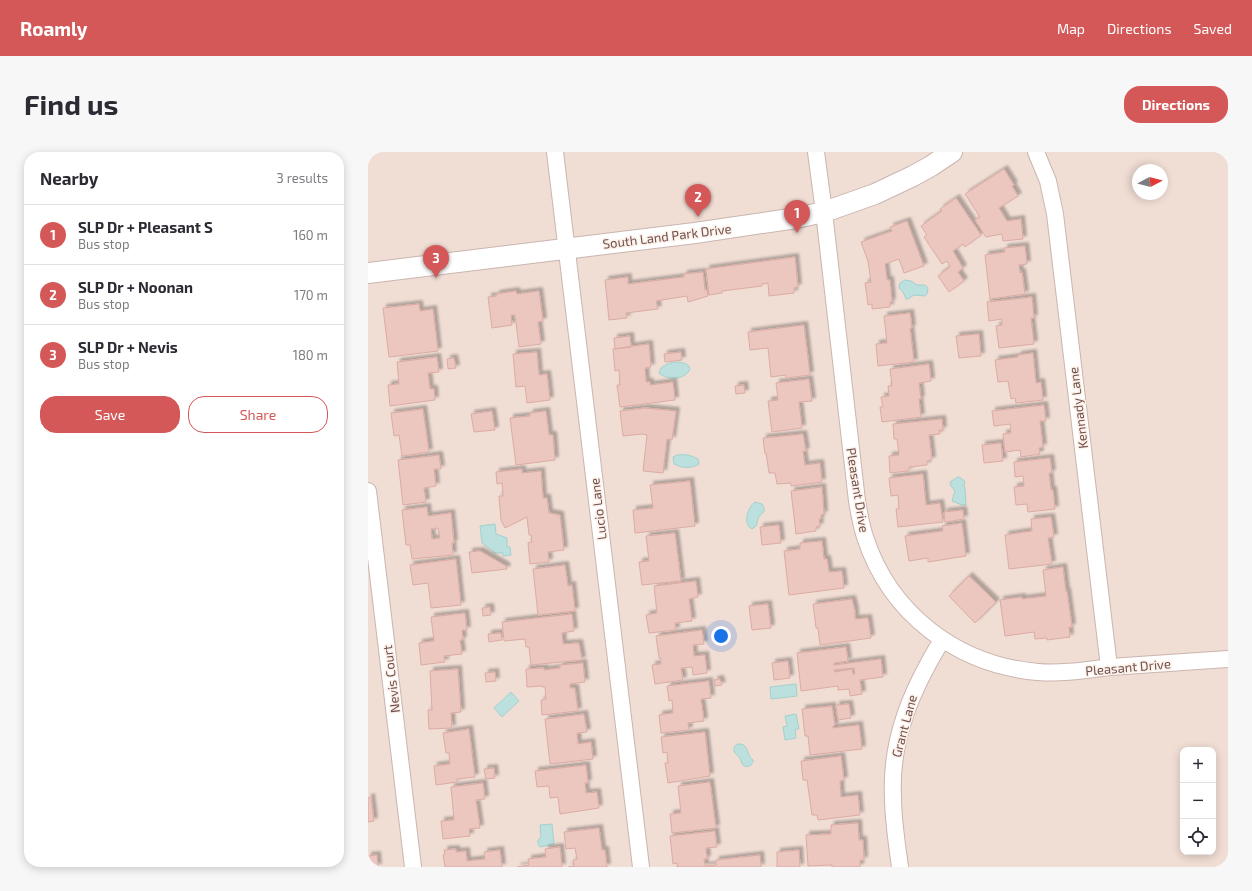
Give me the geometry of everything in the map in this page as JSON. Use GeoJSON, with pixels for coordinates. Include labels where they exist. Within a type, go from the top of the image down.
{"type":"FeatureCollection","features":[{"type":"Feature","properties":{"kind":"street","name":"Lucio Lane"},"geometry":{"type":"LineString","coordinates":[[555,152],[641,867]]}},
{"type":"Feature","properties":{"kind":"street","name":"Pleasant Drive"},"geometry":{"type":"LineString","coordinates":[[816,152],[857,501],[864,536],[886,584],[911,614],[942,640],[980,659],[999,666],[1017,670],[1061,673],[1228,659]]}},
{"type":"Feature","properties":{"kind":"street","name":"South Land Park Drive"},"geometry":{"type":"LineString","coordinates":[[368,273],[742,227],[796,218],[824,212],[894,186],[931,166],[952,152]]}},
{"type":"Feature","properties":{"kind":"street","name":"Kennady Lane"},"geometry":{"type":"LineString","coordinates":[[1036,152],[1048,181],[1055,214],[1109,668]]}},
{"type":"Feature","properties":{"kind":"street","name":"Nevis Court"},"geometry":{"type":"LineString","coordinates":[[368,491],[413,867]]}},
{"type":"Feature","properties":{"kind":"street","name":"Grant Lane"},"geometry":{"type":"LineString","coordinates":[[900,867],[892,796],[895,757],[899,737],[912,695],[920,677],[942,640]]}},
{"type":"Feature","properties":{"kind":"shaded area"},"geometry":{"type":"Polygon","coordinates":[[[368,152],[1228,152],[1228,867],[368,867],[368,152]]]}},
{"type":"Feature","properties":{"kind":"water"},"geometry":{"type":"Polygon","coordinates":[[[905,280],[911,281],[917,285],[925,285],[928,288],[927,294],[925,296],[914,295],[906,299],[903,292],[899,288],[900,283],[905,280]]]}},
{"type":"Feature","properties":{"kind":"water"},"geometry":{"type":"Polygon","coordinates":[[[678,362],[686,364],[689,367],[690,369],[688,373],[680,377],[671,378],[663,376],[659,373],[661,368],[665,365],[678,362]]]}},
{"type":"Feature","properties":{"kind":"water"},"geometry":{"type":"Polygon","coordinates":[[[677,455],[685,455],[698,459],[699,464],[696,466],[683,467],[674,464],[673,457],[677,455]]]}},
{"type":"Feature","properties":{"kind":"water"},"geometry":{"type":"Polygon","coordinates":[[[958,477],[964,480],[965,483],[966,505],[952,501],[955,491],[950,482],[958,477]]]}},
{"type":"Feature","properties":{"kind":"water"},"geometry":{"type":"Polygon","coordinates":[[[755,502],[762,504],[764,511],[759,517],[756,526],[752,529],[747,523],[747,516],[752,504],[755,502]]]}},
{"type":"Feature","properties":{"kind":"water"},"geometry":{"type":"Polygon","coordinates":[[[495,524],[496,534],[507,538],[507,547],[510,547],[511,555],[503,556],[503,553],[495,553],[482,543],[480,526],[495,524]]]}},
{"type":"Feature","properties":{"kind":"water"},"geometry":{"type":"Polygon","coordinates":[[[796,684],[797,696],[771,699],[770,687],[796,684]]]}},
{"type":"Feature","properties":{"kind":"water"},"geometry":{"type":"Polygon","coordinates":[[[511,692],[519,701],[502,717],[494,708],[511,692]]]}},
{"type":"Feature","properties":{"kind":"water"},"geometry":{"type":"Polygon","coordinates":[[[796,714],[799,729],[795,729],[796,738],[785,740],[783,727],[787,726],[785,716],[796,714]]]}},
{"type":"Feature","properties":{"kind":"water"},"geometry":{"type":"Polygon","coordinates":[[[737,744],[744,745],[746,747],[753,760],[750,766],[743,765],[739,756],[734,752],[734,747],[737,744]]]}},
{"type":"Feature","properties":{"kind":"water"},"geometry":{"type":"Polygon","coordinates":[[[552,824],[554,844],[540,847],[538,840],[541,837],[540,825],[552,824]]]}},
{"type":"Feature","properties":{"kind":"building"},"geometry":{"type":"Polygon","coordinates":[[[1004,169],[1014,185],[1012,186],[1018,196],[999,208],[1007,221],[1021,219],[1023,239],[1003,241],[1002,234],[986,237],[975,220],[980,217],[965,194],[1004,169]]]}},
{"type":"Feature","properties":{"kind":"building"},"geometry":{"type":"Polygon","coordinates":[[[956,198],[981,235],[965,247],[963,244],[953,251],[963,268],[958,272],[964,281],[949,292],[938,276],[950,267],[947,261],[942,264],[924,237],[927,235],[921,226],[942,211],[940,209],[956,198]]]}},
{"type":"Feature","properties":{"kind":"building"},"geometry":{"type":"Polygon","coordinates":[[[907,221],[924,266],[904,273],[899,259],[885,264],[887,280],[890,280],[892,302],[890,302],[890,307],[872,309],[872,304],[868,305],[865,283],[871,282],[868,261],[861,242],[892,231],[890,227],[907,221]]]}},
{"type":"Feature","properties":{"kind":"building"},"geometry":{"type":"Polygon","coordinates":[[[1025,246],[1027,264],[1019,265],[1020,273],[1022,272],[1025,294],[990,299],[985,255],[1005,252],[1004,248],[1025,246]]]}},
{"type":"Feature","properties":{"kind":"building"},"geometry":{"type":"Polygon","coordinates":[[[795,257],[798,287],[794,288],[794,293],[769,296],[768,283],[762,284],[762,286],[722,291],[722,293],[709,295],[706,269],[795,257]]]}},
{"type":"Feature","properties":{"kind":"building"},"geometry":{"type":"Polygon","coordinates":[[[703,272],[705,290],[707,290],[708,296],[688,302],[687,296],[656,301],[658,309],[626,313],[627,318],[609,320],[605,280],[628,277],[628,284],[684,277],[684,274],[703,272]]]}},
{"type":"Feature","properties":{"kind":"building"},"geometry":{"type":"Polygon","coordinates":[[[516,291],[517,294],[539,291],[543,321],[538,322],[541,344],[519,347],[515,315],[511,315],[512,325],[492,328],[488,297],[497,296],[496,294],[516,291]]]}},
{"type":"Feature","properties":{"kind":"building"},"geometry":{"type":"Polygon","coordinates":[[[1032,297],[1034,318],[1031,318],[1034,344],[999,348],[996,326],[1002,325],[1002,319],[989,321],[987,302],[1032,297]]]}},
{"type":"Feature","properties":{"kind":"building"},"geometry":{"type":"Polygon","coordinates":[[[419,304],[420,311],[433,309],[438,351],[389,357],[383,308],[419,304]]]}},
{"type":"Feature","properties":{"kind":"building"},"geometry":{"type":"Polygon","coordinates":[[[910,313],[912,328],[910,328],[914,362],[878,366],[876,344],[887,343],[884,316],[910,313]]]}},
{"type":"Feature","properties":{"kind":"building"},"geometry":{"type":"Polygon","coordinates":[[[804,325],[810,375],[786,378],[786,375],[771,377],[768,348],[750,350],[748,332],[804,325]]]}},
{"type":"Feature","properties":{"kind":"building"},"geometry":{"type":"Polygon","coordinates":[[[979,334],[981,356],[959,358],[956,336],[979,334]]]}},
{"type":"Feature","properties":{"kind":"building"},"geometry":{"type":"Polygon","coordinates":[[[630,336],[631,347],[615,349],[614,338],[630,336]]]}},
{"type":"Feature","properties":{"kind":"building"},"geometry":{"type":"Polygon","coordinates":[[[649,344],[651,367],[645,368],[646,382],[650,382],[650,385],[673,382],[675,400],[620,407],[617,385],[620,385],[619,370],[615,371],[613,349],[649,344]]]}},
{"type":"Feature","properties":{"kind":"building"},"geometry":{"type":"Polygon","coordinates":[[[537,352],[539,375],[547,374],[550,400],[527,403],[525,386],[516,387],[513,354],[537,352]]]}},
{"type":"Feature","properties":{"kind":"building"},"geometry":{"type":"Polygon","coordinates":[[[681,352],[682,360],[665,362],[664,354],[681,352]]]}},
{"type":"Feature","properties":{"kind":"building"},"geometry":{"type":"Polygon","coordinates":[[[1033,353],[1036,383],[1041,382],[1043,400],[1016,403],[1015,398],[1011,399],[1008,381],[998,382],[995,360],[1018,357],[1018,355],[1033,353]]]}},
{"type":"Feature","properties":{"kind":"building"},"geometry":{"type":"Polygon","coordinates":[[[437,357],[439,372],[428,373],[430,389],[434,389],[435,400],[390,406],[388,385],[399,384],[397,362],[437,357]]]}},
{"type":"Feature","properties":{"kind":"building"},"geometry":{"type":"Polygon","coordinates":[[[454,358],[456,368],[448,369],[447,359],[454,358]]]}},
{"type":"Feature","properties":{"kind":"building"},"geometry":{"type":"Polygon","coordinates":[[[929,364],[931,381],[919,383],[921,417],[882,422],[880,407],[883,407],[881,397],[889,396],[888,386],[892,386],[890,369],[929,364]]]}},
{"type":"Feature","properties":{"kind":"building"},"geometry":{"type":"Polygon","coordinates":[[[809,379],[812,401],[799,402],[802,428],[772,432],[768,401],[778,400],[776,383],[809,379]]]}},
{"type":"Feature","properties":{"kind":"building"},"geometry":{"type":"Polygon","coordinates":[[[744,385],[745,393],[736,394],[735,386],[744,385]]]}},
{"type":"Feature","properties":{"kind":"building"},"geometry":{"type":"Polygon","coordinates":[[[1044,405],[1046,421],[1040,421],[1043,447],[1039,448],[1040,454],[1021,457],[1020,450],[1005,452],[1003,434],[1011,433],[1010,424],[994,426],[992,411],[1044,405]]]}},
{"type":"Feature","properties":{"kind":"building"},"geometry":{"type":"Polygon","coordinates":[[[645,408],[676,411],[672,440],[667,439],[663,473],[643,471],[647,435],[642,434],[623,436],[620,411],[645,408]]]}},
{"type":"Feature","properties":{"kind":"building"},"geometry":{"type":"Polygon","coordinates":[[[423,409],[429,452],[402,456],[399,435],[394,436],[391,413],[423,409]]]}},
{"type":"Feature","properties":{"kind":"building"},"geometry":{"type":"Polygon","coordinates":[[[492,411],[495,430],[474,432],[471,414],[492,411]]]}},
{"type":"Feature","properties":{"kind":"building"},"geometry":{"type":"Polygon","coordinates":[[[546,411],[549,435],[553,435],[555,460],[516,465],[510,418],[530,416],[530,413],[546,411]]]}},
{"type":"Feature","properties":{"kind":"building"},"geometry":{"type":"Polygon","coordinates":[[[942,419],[943,430],[939,430],[940,434],[929,435],[932,460],[927,461],[927,465],[909,467],[909,471],[890,473],[889,456],[899,455],[897,439],[894,439],[893,424],[942,419]]]}},
{"type":"Feature","properties":{"kind":"building"},"geometry":{"type":"Polygon","coordinates":[[[803,434],[806,451],[803,451],[805,465],[820,463],[822,482],[791,486],[791,483],[777,484],[775,473],[769,473],[763,438],[803,434]]]}},
{"type":"Feature","properties":{"kind":"building"},"geometry":{"type":"Polygon","coordinates":[[[1001,443],[1003,461],[984,463],[982,445],[1001,443]]]}},
{"type":"Feature","properties":{"kind":"building"},"geometry":{"type":"Polygon","coordinates":[[[439,455],[441,469],[434,469],[436,486],[424,488],[426,502],[403,505],[398,460],[439,455]]]}},
{"type":"Feature","properties":{"kind":"building"},"geometry":{"type":"Polygon","coordinates":[[[1050,458],[1052,473],[1049,473],[1055,509],[1028,512],[1027,504],[1016,505],[1014,487],[1024,486],[1023,476],[1015,477],[1014,462],[1050,458]]]}},
{"type":"Feature","properties":{"kind":"building"},"geometry":{"type":"Polygon","coordinates":[[[522,469],[522,473],[541,471],[543,498],[547,498],[549,513],[560,515],[564,550],[548,552],[549,562],[530,564],[528,543],[532,542],[531,535],[529,535],[527,517],[505,528],[501,520],[499,496],[503,496],[502,483],[497,484],[496,472],[522,469]]]}},
{"type":"Feature","properties":{"kind":"building"},"geometry":{"type":"Polygon","coordinates":[[[923,474],[926,505],[940,503],[943,522],[898,527],[896,509],[899,509],[898,495],[891,496],[889,478],[923,474]]]}},
{"type":"Feature","properties":{"kind":"building"},"geometry":{"type":"Polygon","coordinates":[[[690,481],[695,526],[635,533],[633,510],[653,508],[650,485],[690,481]]]}},
{"type":"Feature","properties":{"kind":"building"},"geometry":{"type":"Polygon","coordinates":[[[822,487],[824,514],[821,515],[821,519],[819,519],[820,526],[816,527],[816,531],[796,534],[791,491],[822,487]]]}},
{"type":"Feature","properties":{"kind":"building"},"geometry":{"type":"Polygon","coordinates":[[[427,507],[428,516],[451,513],[454,543],[452,543],[453,555],[412,559],[410,545],[406,545],[402,510],[427,507]],[[438,528],[431,529],[432,539],[440,538],[438,528]]]}},
{"type":"Feature","properties":{"kind":"building"},"geometry":{"type":"Polygon","coordinates":[[[963,510],[964,519],[945,522],[944,512],[963,510]]]}},
{"type":"Feature","properties":{"kind":"building"},"geometry":{"type":"Polygon","coordinates":[[[1051,517],[1054,537],[1048,538],[1052,564],[1009,569],[1005,535],[1032,531],[1031,519],[1051,517]]]}},
{"type":"Feature","properties":{"kind":"building"},"geometry":{"type":"Polygon","coordinates":[[[962,523],[966,556],[928,562],[928,558],[909,561],[905,536],[943,531],[942,526],[962,523]]]}},
{"type":"Feature","properties":{"kind":"building"},"geometry":{"type":"Polygon","coordinates":[[[779,525],[781,543],[762,545],[760,527],[779,525]]]}},
{"type":"Feature","properties":{"kind":"building"},"geometry":{"type":"Polygon","coordinates":[[[675,533],[681,581],[642,585],[639,562],[649,561],[646,536],[675,533]]]}},
{"type":"Feature","properties":{"kind":"building"},"geometry":{"type":"Polygon","coordinates":[[[822,541],[824,559],[827,559],[829,572],[842,571],[844,588],[789,595],[784,551],[800,549],[800,543],[822,541]]]}},
{"type":"Feature","properties":{"kind":"building"},"geometry":{"type":"Polygon","coordinates":[[[480,551],[506,566],[507,569],[472,573],[469,552],[480,551]]]}},
{"type":"Feature","properties":{"kind":"building"},"geometry":{"type":"Polygon","coordinates":[[[456,559],[461,605],[431,608],[428,583],[413,585],[410,565],[456,559]]]}},
{"type":"Feature","properties":{"kind":"building"},"geometry":{"type":"Polygon","coordinates":[[[565,565],[568,586],[572,585],[575,611],[538,615],[533,569],[565,565]]]}},
{"type":"Feature","properties":{"kind":"building"},"geometry":{"type":"Polygon","coordinates":[[[1063,567],[1072,627],[1069,627],[1070,637],[1047,640],[1047,638],[1035,639],[1034,632],[1005,636],[1000,600],[1046,596],[1043,570],[1063,567]]]}},
{"type":"Feature","properties":{"kind":"building"},"geometry":{"type":"Polygon","coordinates":[[[969,576],[996,602],[975,623],[949,596],[969,576]]]}},
{"type":"Feature","properties":{"kind":"building"},"geometry":{"type":"Polygon","coordinates":[[[696,581],[698,597],[689,599],[692,621],[675,623],[676,630],[649,633],[646,615],[657,613],[654,586],[696,581]]]}},
{"type":"Feature","properties":{"kind":"building"},"geometry":{"type":"Polygon","coordinates":[[[852,599],[855,619],[868,618],[871,638],[820,645],[813,604],[852,599]]]}},
{"type":"Feature","properties":{"kind":"building"},"geometry":{"type":"Polygon","coordinates":[[[768,604],[771,628],[752,630],[749,606],[768,604]]]}},
{"type":"Feature","properties":{"kind":"building"},"geometry":{"type":"Polygon","coordinates":[[[490,607],[491,615],[483,616],[482,608],[490,607]]]}},
{"type":"Feature","properties":{"kind":"building"},"geometry":{"type":"Polygon","coordinates":[[[465,613],[467,630],[462,630],[463,640],[460,640],[462,654],[444,656],[445,662],[421,665],[419,643],[434,641],[431,617],[465,613]]]}},
{"type":"Feature","properties":{"kind":"building"},"geometry":{"type":"Polygon","coordinates":[[[572,614],[574,631],[562,633],[563,644],[579,643],[582,660],[531,665],[529,647],[526,647],[525,639],[504,641],[502,622],[572,614]]]}},
{"type":"Feature","properties":{"kind":"building"},"geometry":{"type":"Polygon","coordinates":[[[702,630],[704,644],[693,645],[694,656],[705,655],[707,673],[693,675],[692,667],[681,668],[683,680],[655,684],[652,665],[661,664],[656,636],[702,630]]]}},
{"type":"Feature","properties":{"kind":"building"},"geometry":{"type":"Polygon","coordinates":[[[501,633],[502,640],[489,642],[488,634],[501,633]]]}},
{"type":"Feature","properties":{"kind":"building"},"geometry":{"type":"Polygon","coordinates":[[[846,647],[848,661],[834,663],[834,665],[881,659],[883,677],[860,680],[862,694],[850,696],[849,689],[838,690],[838,686],[801,691],[797,653],[846,647]],[[854,668],[834,670],[835,672],[852,669],[853,674],[855,674],[854,668]]]}},
{"type":"Feature","properties":{"kind":"building"},"geometry":{"type":"Polygon","coordinates":[[[788,661],[790,678],[774,680],[772,663],[788,661]]]}},
{"type":"Feature","properties":{"kind":"building"},"geometry":{"type":"Polygon","coordinates":[[[583,663],[585,682],[570,684],[570,688],[575,688],[578,711],[542,715],[541,700],[546,699],[545,687],[527,687],[526,669],[544,668],[544,670],[560,668],[560,665],[583,663]]]}},
{"type":"Feature","properties":{"kind":"building"},"geometry":{"type":"Polygon","coordinates":[[[458,669],[461,712],[451,713],[452,728],[429,729],[428,710],[432,710],[430,671],[458,669]]]}},
{"type":"Feature","properties":{"kind":"building"},"geometry":{"type":"Polygon","coordinates":[[[495,672],[496,681],[486,682],[485,673],[495,672]]]}},
{"type":"Feature","properties":{"kind":"building"},"geometry":{"type":"Polygon","coordinates":[[[720,679],[722,685],[715,686],[714,680],[720,679]]]}},
{"type":"Feature","properties":{"kind":"building"},"geometry":{"type":"Polygon","coordinates":[[[709,681],[711,698],[701,699],[704,721],[688,723],[689,730],[661,733],[659,715],[673,713],[672,700],[669,701],[667,686],[709,681]]]}},
{"type":"Feature","properties":{"kind":"building"},"geometry":{"type":"Polygon","coordinates":[[[849,704],[851,718],[838,720],[836,705],[849,704]]]}},
{"type":"Feature","properties":{"kind":"building"},"geometry":{"type":"Polygon","coordinates":[[[832,706],[835,725],[833,728],[859,725],[862,749],[810,755],[808,736],[805,736],[802,709],[832,706]]]}},
{"type":"Feature","properties":{"kind":"building"},"geometry":{"type":"Polygon","coordinates":[[[584,714],[587,732],[577,733],[578,744],[591,742],[593,759],[550,764],[545,719],[584,714]]]}},
{"type":"Feature","properties":{"kind":"building"},"geometry":{"type":"Polygon","coordinates":[[[469,729],[475,777],[457,779],[457,782],[436,785],[434,766],[450,764],[449,753],[446,753],[443,733],[469,729]]]}},
{"type":"Feature","properties":{"kind":"building"},"geometry":{"type":"Polygon","coordinates":[[[705,732],[710,776],[668,783],[665,763],[668,763],[667,752],[663,753],[661,737],[705,732]]]}},
{"type":"Feature","properties":{"kind":"building"},"geometry":{"type":"Polygon","coordinates":[[[841,756],[844,780],[840,781],[841,797],[858,795],[860,815],[818,820],[817,815],[812,815],[807,780],[803,780],[801,761],[841,756]]]}},
{"type":"Feature","properties":{"kind":"building"},"geometry":{"type":"Polygon","coordinates":[[[586,765],[588,783],[585,783],[586,793],[597,792],[599,808],[560,814],[558,797],[550,798],[549,786],[537,787],[535,771],[586,765]]]}},
{"type":"Feature","properties":{"kind":"building"},"geometry":{"type":"Polygon","coordinates":[[[494,768],[495,778],[486,779],[484,769],[494,768]]]}},
{"type":"Feature","properties":{"kind":"building"},"geometry":{"type":"Polygon","coordinates":[[[710,782],[716,828],[672,833],[670,814],[681,813],[678,786],[710,782]]]}},
{"type":"Feature","properties":{"kind":"building"},"geometry":{"type":"Polygon","coordinates":[[[483,783],[485,799],[476,800],[480,828],[469,829],[470,836],[443,839],[441,821],[454,820],[451,787],[483,783]]]}},
{"type":"Feature","properties":{"kind":"building"},"geometry":{"type":"Polygon","coordinates":[[[371,797],[374,821],[368,822],[368,798],[371,797]]]}},
{"type":"Feature","properties":{"kind":"building"},"geometry":{"type":"Polygon","coordinates":[[[858,823],[859,840],[863,840],[864,860],[860,860],[860,867],[832,867],[832,865],[808,866],[806,835],[831,834],[831,825],[858,823]]]}},
{"type":"Feature","properties":{"kind":"building"},"geometry":{"type":"Polygon","coordinates":[[[599,828],[602,850],[605,850],[607,867],[568,867],[574,866],[573,860],[577,859],[575,848],[566,849],[564,832],[599,828]]]}},
{"type":"Feature","properties":{"kind":"building"},"geometry":{"type":"Polygon","coordinates":[[[715,831],[717,847],[706,848],[707,859],[704,859],[705,866],[716,865],[716,860],[760,855],[761,867],[677,867],[677,863],[673,864],[670,836],[715,831]]]}},
{"type":"Feature","properties":{"kind":"building"},"geometry":{"type":"Polygon","coordinates":[[[560,847],[562,867],[517,867],[529,865],[528,859],[546,857],[545,849],[560,847]]]}},
{"type":"Feature","properties":{"kind":"building"},"geometry":{"type":"Polygon","coordinates":[[[456,849],[456,852],[466,851],[467,861],[485,859],[484,852],[500,850],[502,867],[445,867],[443,855],[445,854],[444,850],[456,849]]]}},
{"type":"Feature","properties":{"kind":"building"},"geometry":{"type":"Polygon","coordinates":[[[799,850],[800,867],[777,867],[777,852],[799,850]]]}},
{"type":"Feature","properties":{"kind":"building"},"geometry":{"type":"Polygon","coordinates":[[[377,855],[378,867],[368,867],[368,856],[377,855]]]}},
{"type":"Feature","properties":{"kind":"place","name":"SLP Dr + Noonan"},"geometry":{"type":"Point","coordinates":[698,217]}},
{"type":"Feature","properties":{"kind":"place","name":"SLP Dr + Pleasant S"},"geometry":{"type":"Point","coordinates":[797,233]}},
{"type":"Feature","properties":{"kind":"place","name":"SLP Dr + Nevis"},"geometry":{"type":"Point","coordinates":[436,278]}}]}
